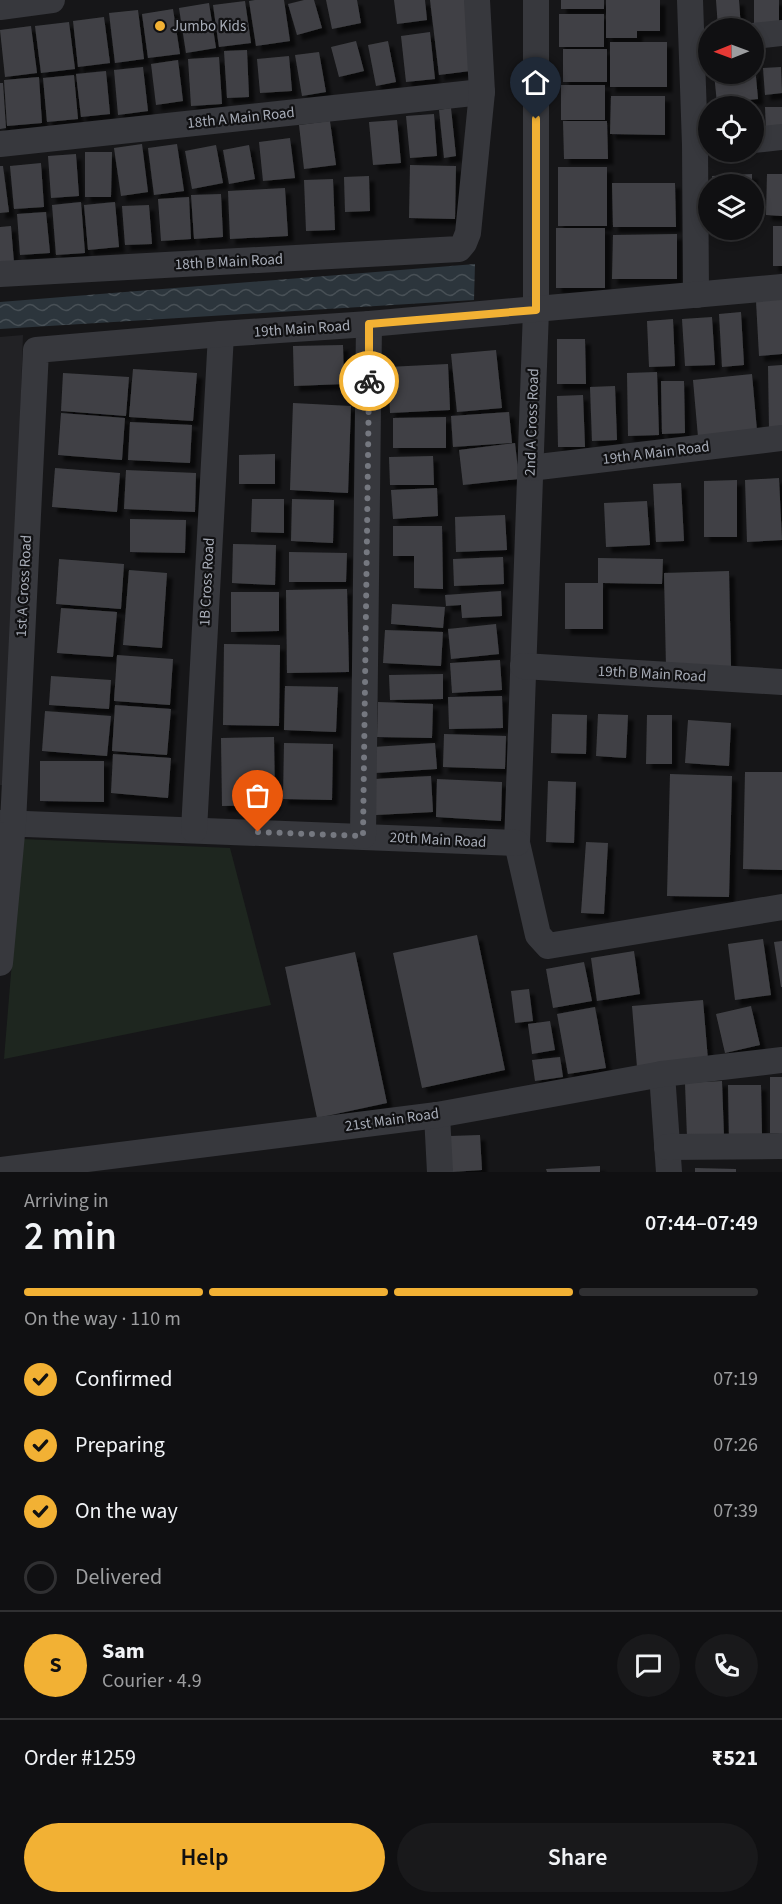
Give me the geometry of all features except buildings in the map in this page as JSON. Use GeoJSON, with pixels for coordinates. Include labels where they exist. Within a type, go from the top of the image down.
{"type":"FeatureCollection","features":[{"type":"Feature","properties":{"kind":"street"},"geometry":{"type":"LineString","coordinates":[[11,4],[52,0]]}},
{"type":"Feature","properties":{"kind":"street"},"geometry":{"type":"LineString","coordinates":[[477,0],[482,92]]}},
{"type":"Feature","properties":{"kind":"street","name":"2nd A Cross Road"},"geometry":{"type":"LineString","coordinates":[[517,843],[536,310],[536,0]]}},
{"type":"Feature","properties":{"kind":"street"},"geometry":{"type":"LineString","coordinates":[[690,0],[698,37]]}},
{"type":"Feature","properties":{"kind":"street"},"geometry":{"type":"LineString","coordinates":[[764,35],[782,33]]}},
{"type":"Feature","properties":{"kind":"street","name":"18th A Main Road"},"geometry":{"type":"LineString","coordinates":[[0,144],[482,92]]}},
{"type":"Feature","properties":{"kind":"street","name":"18th B Main Road"},"geometry":{"type":"LineString","coordinates":[[0,274],[459,249],[465,243],[468,232],[482,92]]}},
{"type":"Feature","properties":{"kind":"street"},"geometry":{"type":"LineString","coordinates":[[764,139],[782,137]]}},
{"type":"Feature","properties":{"kind":"street"},"geometry":{"type":"LineString","coordinates":[[696,295],[700,162]]}},
{"type":"Feature","properties":{"kind":"street","name":"19th Main Road"},"geometry":{"type":"LineString","coordinates":[[36,350],[536,310],[782,287]]}},
{"type":"Feature","properties":{"kind":"street"},"geometry":{"type":"LineString","coordinates":[[363,836],[369,324]]}},
{"type":"Feature","properties":{"kind":"street","name":"1B Cross Road"},"geometry":{"type":"LineString","coordinates":[[194,830],[221,334]]}},
{"type":"Feature","properties":{"kind":"street","name":"1st A Cross Road"},"geometry":{"type":"LineString","coordinates":[[0,963],[36,350]]}},
{"type":"Feature","properties":{"kind":"street","name":"19th A Main Road"},"geometry":{"type":"LineString","coordinates":[[530,468],[782,438]]}},
{"type":"Feature","properties":{"kind":"street","name":"19th B Main Road"},"geometry":{"type":"LineString","coordinates":[[523,666],[782,682]]}},
{"type":"Feature","properties":{"kind":"street","name":"20th Main Road"},"geometry":{"type":"LineString","coordinates":[[6,834],[194,830],[517,843]]}},
{"type":"Feature","properties":{"kind":"street"},"geometry":{"type":"LineString","coordinates":[[517,843],[538,935],[548,945],[782,907]]}},
{"type":"Feature","properties":{"kind":"street","name":"21st Main Road"},"geometry":{"type":"LineString","coordinates":[[0,1170],[437,1115],[662,1074],[782,1060]]}},
{"type":"Feature","properties":{"kind":"street"},"geometry":{"type":"LineString","coordinates":[[662,1074],[668,1160],[782,1146]]}},
{"type":"Feature","properties":{"kind":"street"},"geometry":{"type":"LineString","coordinates":[[437,1115],[440,1172]]}},
{"type":"Feature","properties":{"kind":"shaded area"},"geometry":{"type":"Polygon","coordinates":[[[23,335],[8,785],[0,785],[0,337],[23,335]]]}},
{"type":"Feature","properties":{"kind":"shaded area"},"geometry":{"type":"Polygon","coordinates":[[[22,839],[230,848],[271,1005],[4,1059],[22,839]]]}},
{"type":"Feature","properties":{"kind":"water"},"geometry":{"type":"Polygon","coordinates":[[[475,264],[474,300],[0,329],[0,302],[475,264]]]}},
{"type":"Feature","properties":{"kind":"way so far"},"geometry":{"type":"LineString","coordinates":[[258,832],[363,836],[369,381]]}},
{"type":"Feature","properties":{"kind":"place","name":"Jumbo Kids"},"geometry":{"type":"Point","coordinates":[160,26]}},
{"type":"Feature","properties":{"kind":"route"},"geometry":{"type":"LineString","coordinates":[[369,381],[369,324],[536,310],[536,119]]}}]}
